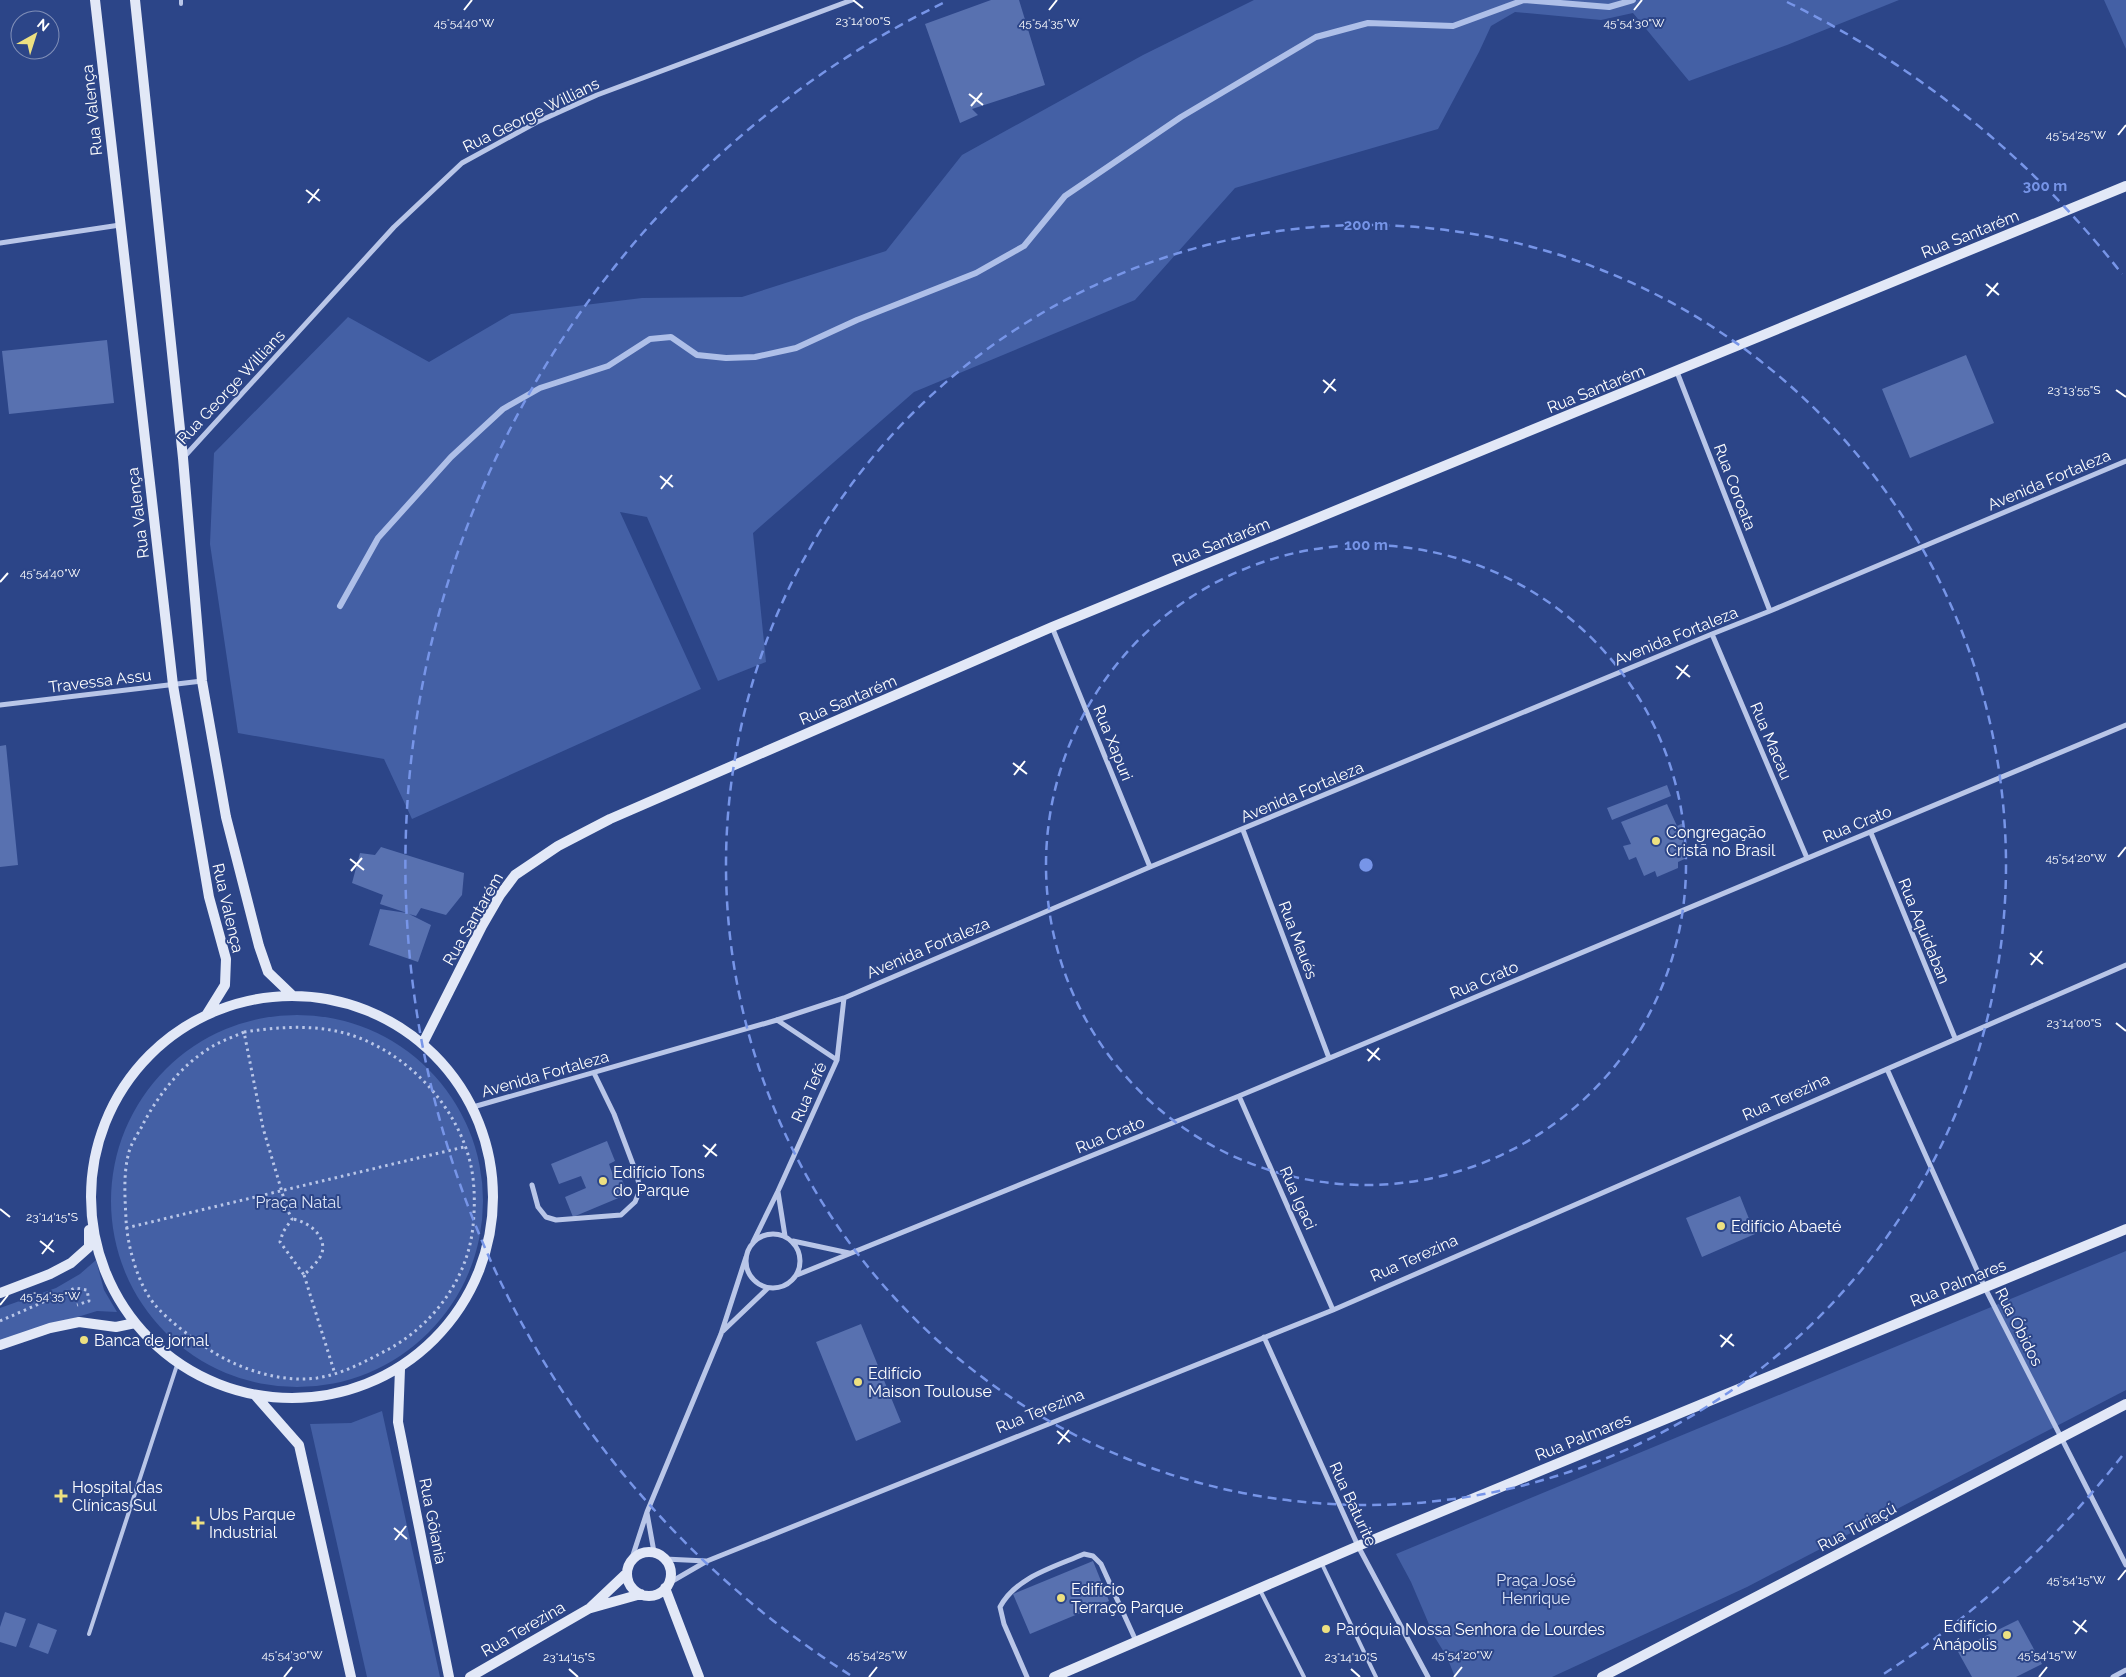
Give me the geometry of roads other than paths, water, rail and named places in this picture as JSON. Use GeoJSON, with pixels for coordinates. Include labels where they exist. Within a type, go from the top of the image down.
{"type":"FeatureCollection","features":[{"type":"Feature","properties":{"kind":"street","name":"Rua Valença"},"geometry":{"type":"LineString","coordinates":[[95,0],[173,685],[209,897],[226,959],[225,985],[207,1014]]}},
{"type":"Feature","properties":{"kind":"street","name":"Rua Valença"},"geometry":{"type":"LineString","coordinates":[[134,0],[183,458],[202,681],[226,817],[259,946],[268,972],[292,995]]}},
{"type":"Feature","properties":{"kind":"street","name":"Rua George Willians"},"geometry":{"type":"LineString","coordinates":[[183,458],[394,227],[462,163],[538,122],[597,95],[852,0]]}},
{"type":"Feature","properties":{"kind":"street","name":"Rua Santarém"},"geometry":{"type":"LineString","coordinates":[[423,1043],[500,895],[515,875],[558,846],[610,819],[1052,627],[1677,372],[2126,186]]}},
{"type":"Feature","properties":{"kind":"street"},"geometry":{"type":"LineString","coordinates":[[0,243],[120,225]]}},
{"type":"Feature","properties":{"kind":"street","name":"Rua Coroata"},"geometry":{"type":"LineString","coordinates":[[1677,372],[1770,611]]}},
{"type":"Feature","properties":{"kind":"street","name":"Avenida Fortaleza"},"geometry":{"type":"LineString","coordinates":[[474,1107],[777,1020],[844,998],[1150,867],[1770,611],[2126,461]]}},
{"type":"Feature","properties":{"kind":"street","name":"Rua Xapuri"},"geometry":{"type":"LineString","coordinates":[[1052,627],[1150,867]]}},
{"type":"Feature","properties":{"kind":"street","name":"Rua Macau"},"geometry":{"type":"LineString","coordinates":[[1712,634],[1807,858]]}},
{"type":"Feature","properties":{"kind":"street","name":"Travessa Assu"},"geometry":{"type":"LineString","coordinates":[[0,706],[202,681]]}},
{"type":"Feature","properties":{"kind":"street","name":"Rua Crato"},"geometry":{"type":"LineString","coordinates":[[797,1275],[1239,1096],[2126,726]]}},
{"type":"Feature","properties":{"kind":"street","name":"Rua Maués"},"geometry":{"type":"LineString","coordinates":[[1243,830],[1329,1058]]}},
{"type":"Feature","properties":{"kind":"street","name":"Rua Aquidaban"},"geometry":{"type":"LineString","coordinates":[[1871,832],[1955,1038]]}},
{"type":"Feature","properties":{"kind":"street","name":"Rua Terezina"},"geometry":{"type":"LineString","coordinates":[[667,1586],[707,1561],[1333,1310],[2126,965]]}},
{"type":"Feature","properties":{"kind":"street"},"geometry":{"type":"LineString","coordinates":[[0,1293],[50,1274],[71,1263],[89,1247],[90,1206],[93,1158],[108,1113],[133,1072],[166,1038],[207,1014],[248,999],[292,995],[339,1000],[383,1017],[423,1043],[474,1107],[492,1164],[493,1223],[483,1262],[477,1281],[445,1331],[400,1369],[354,1390],[305,1399],[255,1395],[210,1381],[169,1356],[135,1323],[112,1288],[97,1248],[90,1206]]}},
{"type":"Feature","properties":{"kind":"street","name":"Rua Tefé"},"geometry":{"type":"LineString","coordinates":[[753,1242],[837,1060],[844,998]]}},
{"type":"Feature","properties":{"kind":"street"},"geometry":{"type":"LineString","coordinates":[[777,1020],[837,1060]]}},
{"type":"Feature","properties":{"kind":"street","name":"Rua Óbidos"},"geometry":{"type":"LineString","coordinates":[[1887,1069],[1985,1288],[2126,1564]]}},
{"type":"Feature","properties":{"kind":"street"},"geometry":{"type":"LineString","coordinates":[[532,1185],[538,1207],[546,1217],[556,1220],[620,1215],[635,1202],[640,1190],[637,1175],[614,1114],[594,1073]]}},
{"type":"Feature","properties":{"kind":"street","name":"Rua Igaci"},"geometry":{"type":"LineString","coordinates":[[1239,1096],[1333,1310]]}},
{"type":"Feature","properties":{"kind":"street"},"geometry":{"type":"LineString","coordinates":[[778,1191],[785,1236]]}},
{"type":"Feature","properties":{"kind":"street","name":"Rua Palmares"},"geometry":{"type":"LineString","coordinates":[[1054,1677],[1358,1546],[2126,1229]]}},
{"type":"Feature","properties":{"kind":"street"},"geometry":{"type":"LineString","coordinates":[[667,1586],[654,1595],[641,1594],[630,1586],[627,1573],[647,1512],[721,1334],[746,1257],[753,1242],[767,1234],[785,1236],[793,1242],[849,1254]]}},
{"type":"Feature","properties":{"kind":"street"},"geometry":{"type":"LineString","coordinates":[[746,1257],[746,1266],[749,1273],[760,1285],[768,1288],[784,1286],[797,1275],[800,1258],[793,1242]]}},
{"type":"Feature","properties":{"kind":"street"},"geometry":{"type":"LineString","coordinates":[[721,1334],[768,1288]]}},
{"type":"Feature","properties":{"kind":"street"},"geometry":{"type":"LineString","coordinates":[[0,1345],[50,1328],[78,1322],[116,1326],[135,1323]]}},
{"type":"Feature","properties":{"kind":"street","name":"Rua Baturite"},"geometry":{"type":"LineString","coordinates":[[1264,1337],[1358,1546],[1428,1677]]}},
{"type":"Feature","properties":{"kind":"street","name":"Rua Gôiania"},"geometry":{"type":"LineString","coordinates":[[400,1369],[398,1422],[449,1677]]}},
{"type":"Feature","properties":{"kind":"street"},"geometry":{"type":"LineString","coordinates":[[255,1395],[299,1445],[351,1677]]}},
{"type":"Feature","properties":{"kind":"street","name":"Rua Turiaçú"},"geometry":{"type":"LineString","coordinates":[[1602,1677],[2126,1404]]}},
{"type":"Feature","properties":{"kind":"street"},"geometry":{"type":"LineString","coordinates":[[647,1512],[654,1552]]}},
{"type":"Feature","properties":{"kind":"street"},"geometry":{"type":"LineString","coordinates":[[631,1561],[641,1553],[654,1552],[665,1559],[671,1570],[667,1586],[699,1677]]}},
{"type":"Feature","properties":{"kind":"street"},"geometry":{"type":"LineString","coordinates":[[1027,1677],[1004,1624],[1000,1607],[1007,1595],[1020,1583],[1084,1554],[1093,1556],[1102,1564],[1136,1641]]}},
{"type":"Feature","properties":{"kind":"street","name":"Rua Terezina"},"geometry":{"type":"LineString","coordinates":[[665,1559],[707,1561]]}},
{"type":"Feature","properties":{"kind":"street","name":"Rua Terezina"},"geometry":{"type":"LineString","coordinates":[[470,1677],[590,1608],[627,1573]]}},
{"type":"Feature","properties":{"kind":"street","name":"Rua Terezina"},"geometry":{"type":"LineString","coordinates":[[590,1608],[641,1594]]}},
{"type":"Feature","properties":{"kind":"street"},"geometry":{"type":"LineString","coordinates":[[2113,1677],[2126,1670]]}},
{"type":"Feature","properties":{"kind":"lane"},"geometry":{"type":"LineString","coordinates":[[89,1634],[178,1362]]}},
{"type":"Feature","properties":{"kind":"lane"},"geometry":{"type":"LineString","coordinates":[[1321,1562],[1376,1677]]}},
{"type":"Feature","properties":{"kind":"lane"},"geometry":{"type":"LineString","coordinates":[[1259,1588],[1304,1677]]}},
{"type":"Feature","properties":{"kind":"waterway"},"geometry":{"type":"LineString","coordinates":[[340,606],[378,538],[451,457],[503,409],[540,388],[608,366],[650,339],[671,337],[697,355],[726,358],[755,357],[796,348],[857,320],[976,273],[1024,246],[1065,196],[1181,117],[1316,37],[1368,23],[1453,26],[1524,0],[1609,7],[1633,0]]}},
{"type":"Feature","properties":{"kind":"place","name":"Congregação Cristã no Brasil"},"geometry":{"type":"Point","coordinates":[1656,841]}},
{"type":"Feature","properties":{"kind":"place","name":"Edifício Tons do Parque"},"geometry":{"type":"Point","coordinates":[603,1181]}},
{"type":"Feature","properties":{"kind":"place","name":"Edifício Abaeté"},"geometry":{"type":"Point","coordinates":[1721,1226]}},
{"type":"Feature","properties":{"kind":"place","name":"Banca de jornal"},"geometry":{"type":"Point","coordinates":[84,1340]}},
{"type":"Feature","properties":{"kind":"place","name":"Edifício Maison Toulouse"},"geometry":{"type":"Point","coordinates":[858,1382]}},
{"type":"Feature","properties":{"kind":"place","name":"Hospital das Clínicas Sul"},"geometry":{"type":"Point","coordinates":[61,1496]}},
{"type":"Feature","properties":{"kind":"place","name":"Ubs Parque Industrial"},"geometry":{"type":"Point","coordinates":[198,1523]}},
{"type":"Feature","properties":{"kind":"place","name":"Edifício Terraço Parque"},"geometry":{"type":"Point","coordinates":[1061,1598]}},
{"type":"Feature","properties":{"kind":"place","name":"Paróquia Nossa Senhora de Lourdes"},"geometry":{"type":"Point","coordinates":[1326,1629]}},
{"type":"Feature","properties":{"kind":"place","name":"Edifício Anápolis"},"geometry":{"type":"Point","coordinates":[2007,1635]}},
{"type":"Feature","properties":{"kind":"park label","name":"Praça Natal"},"geometry":{"type":"Point","coordinates":[298,1202]}},
{"type":"Feature","properties":{"kind":"park label","name":"Praça José Henrique"},"geometry":{"type":"Point","coordinates":[1536,1589]}}]}
